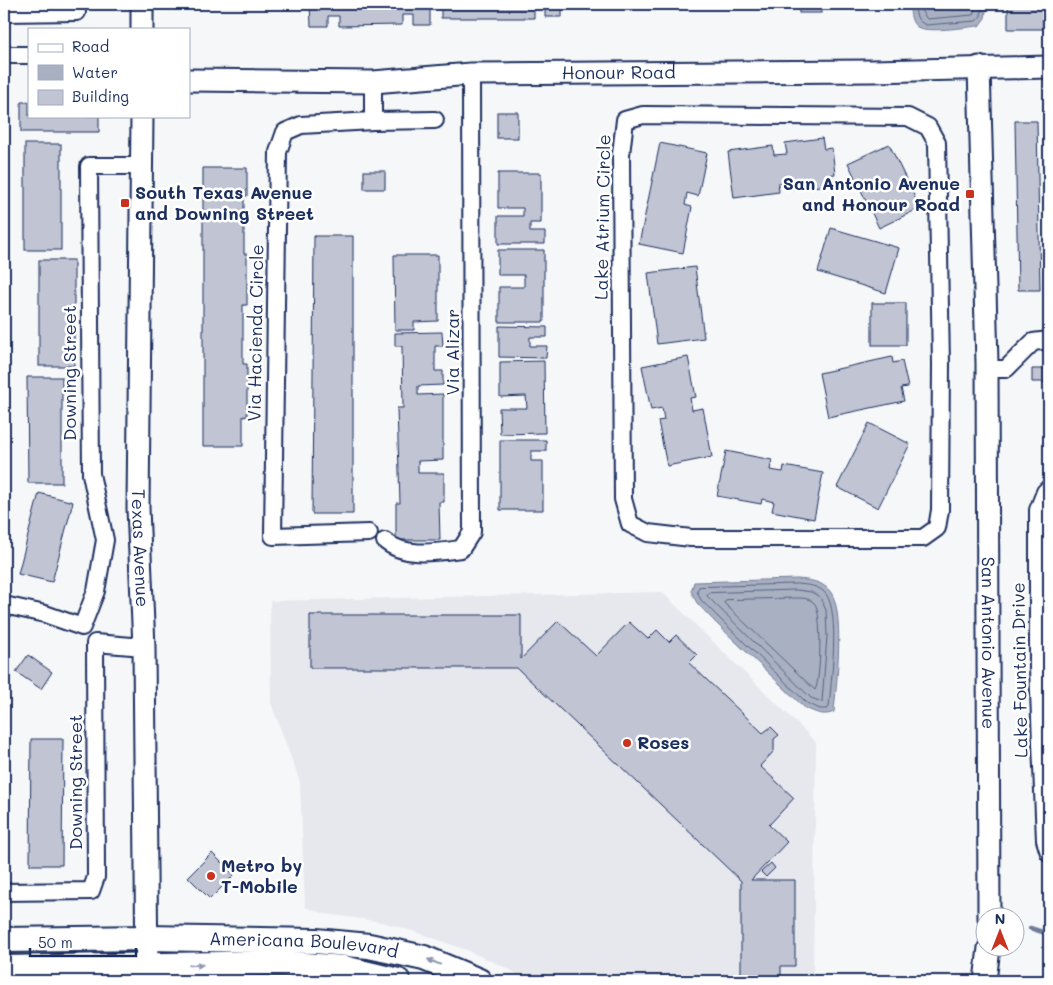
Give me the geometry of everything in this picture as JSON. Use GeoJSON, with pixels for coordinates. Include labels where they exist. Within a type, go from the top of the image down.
{"type":"FeatureCollection","features":[{"type":"Feature","properties":{"kind":"main road","name":"Americana Boulevard"},"geometry":{"type":"LineString","coordinates":[[4,940],[147,938],[316,941],[369,946],[424,958],[478,981]]}},
{"type":"Feature","properties":{"kind":"main road","name":"Americana Boulevard"},"geometry":{"type":"LineString","coordinates":[[4,968],[147,974],[279,963],[343,968],[398,981]]}},
{"type":"Feature","properties":{"kind":"street"},"geometry":{"type":"LineString","coordinates":[[142,4],[142,28]]}},
{"type":"Feature","properties":{"kind":"street"},"geometry":{"type":"LineString","coordinates":[[4,13],[77,12]]}},
{"type":"Feature","properties":{"kind":"street"},"geometry":{"type":"LineString","coordinates":[[4,56],[28,55]]}},
{"type":"Feature","properties":{"kind":"street","name":"Honour Road"},"geometry":{"type":"LineString","coordinates":[[190,80],[373,82],[471,74],[872,71],[1049,67]]}},
{"type":"Feature","properties":{"kind":"street","name":"San Antonio Avenue"},"geometry":{"type":"LineString","coordinates":[[979,68],[987,368],[989,908]]}},
{"type":"Feature","properties":{"kind":"street","name":"Via Alizar"},"geometry":{"type":"LineString","coordinates":[[385,541],[394,549],[410,552],[441,552],[461,549],[472,532],[471,74]]}},
{"type":"Feature","properties":{"kind":"street"},"geometry":{"type":"LineString","coordinates":[[373,82],[373,121],[435,120]]}},
{"type":"Feature","properties":{"kind":"street","name":"Lake Atrium Circle"},"geometry":{"type":"LineString","coordinates":[[643,115],[908,117],[928,127],[937,143],[941,364],[940,510],[937,528],[922,538],[691,538],[648,533],[630,524],[623,500],[621,154],[624,120],[643,115]]}},
{"type":"Feature","properties":{"kind":"street","name":"Texas Avenue"},"geometry":{"type":"LineString","coordinates":[[142,118],[138,508],[144,647],[147,974]]}},
{"type":"Feature","properties":{"kind":"street","name":"Via Hacienda Circle"},"geometry":{"type":"LineString","coordinates":[[369,533],[273,536],[278,152],[285,132],[301,125],[373,121]]}},
{"type":"Feature","properties":{"kind":"street","name":"Downing Street"},"geometry":{"type":"LineString","coordinates":[[4,606],[45,614],[82,627],[96,591],[105,540],[91,474],[89,166],[141,166]]}},
{"type":"Feature","properties":{"kind":"street"},"geometry":{"type":"LineString","coordinates":[[987,368],[1006,368],[1033,342],[1049,340]]}},
{"type":"Feature","properties":{"kind":"street","name":"Lake Fountain Drive"},"geometry":{"type":"LineString","coordinates":[[1049,488],[1045,492],[1038,510],[1038,668],[1045,840],[1049,853]]}},
{"type":"Feature","properties":{"kind":"street","name":"Downing Street"},"geometry":{"type":"LineString","coordinates":[[4,892],[91,891],[96,877],[95,643],[144,647]]}},
{"type":"Feature","properties":{"kind":"street"},"geometry":{"type":"LineString","coordinates":[[985,981],[988,958]]}},
{"type":"Feature","properties":{"kind":"shaded area"},"geometry":{"type":"Polygon","coordinates":[[[662,592],[816,742],[813,981],[528,981],[509,969],[466,950],[422,934],[382,922],[326,914],[305,907],[300,782],[271,703],[270,601],[662,592]]]}},
{"type":"Feature","properties":{"kind":"water"},"geometry":{"type":"Polygon","coordinates":[[[910,4],[987,4],[985,18],[979,26],[927,30],[914,24],[911,19],[910,4]]]}},
{"type":"Feature","properties":{"kind":"water"},"geometry":{"type":"Polygon","coordinates":[[[797,579],[819,583],[829,590],[834,599],[839,630],[838,667],[834,712],[826,714],[805,708],[715,622],[697,603],[691,591],[694,582],[797,579]]]}},
{"type":"Feature","properties":{"kind":"building"},"geometry":{"type":"Polygon","coordinates":[[[310,4],[430,4],[430,25],[414,25],[414,15],[402,15],[402,25],[339,26],[339,16],[328,16],[328,26],[311,26],[310,4]]]}},
{"type":"Feature","properties":{"kind":"building"},"geometry":{"type":"Polygon","coordinates":[[[441,4],[562,4],[562,17],[545,17],[545,8],[534,8],[534,18],[441,18],[441,4]]]}},
{"type":"Feature","properties":{"kind":"building"},"geometry":{"type":"Polygon","coordinates":[[[799,4],[821,4],[821,13],[799,13],[799,4]]]}},
{"type":"Feature","properties":{"kind":"building"},"geometry":{"type":"Polygon","coordinates":[[[1008,4],[1043,4],[1043,29],[1008,29],[1008,4]]]}},
{"type":"Feature","properties":{"kind":"building"},"geometry":{"type":"Polygon","coordinates":[[[21,102],[28,102],[28,118],[99,118],[99,132],[21,132],[21,102]]]}},
{"type":"Feature","properties":{"kind":"building"},"geometry":{"type":"Polygon","coordinates":[[[497,112],[518,112],[518,138],[497,138],[497,112]]]}},
{"type":"Feature","properties":{"kind":"building"},"geometry":{"type":"Polygon","coordinates":[[[1015,121],[1037,121],[1040,290],[1018,290],[1015,121]]]}},
{"type":"Feature","properties":{"kind":"building"},"geometry":{"type":"Polygon","coordinates":[[[822,138],[824,149],[832,148],[835,174],[828,175],[829,185],[792,189],[791,181],[778,183],[779,192],[734,198],[728,152],[773,146],[774,155],[787,154],[785,143],[822,138]]]}},
{"type":"Feature","properties":{"kind":"building"},"geometry":{"type":"Polygon","coordinates":[[[660,143],[707,153],[698,196],[687,193],[685,205],[692,207],[683,253],[639,244],[660,143]]]}},
{"type":"Feature","properties":{"kind":"building"},"geometry":{"type":"Polygon","coordinates":[[[25,144],[61,144],[61,250],[25,250],[25,144]]]}},
{"type":"Feature","properties":{"kind":"building"},"geometry":{"type":"Polygon","coordinates":[[[889,144],[920,208],[879,228],[848,163],[889,144]]]}},
{"type":"Feature","properties":{"kind":"building"},"geometry":{"type":"Polygon","coordinates":[[[203,168],[247,168],[247,196],[244,196],[244,254],[247,254],[247,305],[243,305],[243,364],[247,364],[247,417],[243,416],[243,446],[203,446],[203,168]]]}},
{"type":"Feature","properties":{"kind":"building"},"geometry":{"type":"Polygon","coordinates":[[[364,171],[385,171],[385,189],[364,189],[364,171]]]}},
{"type":"Feature","properties":{"kind":"building"},"geometry":{"type":"Polygon","coordinates":[[[498,173],[541,173],[541,223],[530,223],[530,232],[545,232],[545,244],[498,244],[498,216],[523,216],[523,208],[498,208],[498,173]]]}},
{"type":"Feature","properties":{"kind":"building"},"geometry":{"type":"Polygon","coordinates":[[[831,228],[899,248],[886,293],[818,272],[831,228]]]}},
{"type":"Feature","properties":{"kind":"building"},"geometry":{"type":"Polygon","coordinates":[[[314,236],[353,236],[353,514],[312,514],[314,236]]]}},
{"type":"Feature","properties":{"kind":"building"},"geometry":{"type":"Polygon","coordinates":[[[498,250],[544,250],[544,322],[499,322],[499,287],[524,287],[524,275],[498,275],[498,250]]]}},
{"type":"Feature","properties":{"kind":"building"},"geometry":{"type":"Polygon","coordinates":[[[394,255],[438,255],[438,321],[414,322],[414,330],[395,330],[394,255]]]}},
{"type":"Feature","properties":{"kind":"building"},"geometry":{"type":"Polygon","coordinates":[[[39,260],[74,260],[74,366],[39,366],[39,260]]]}},
{"type":"Feature","properties":{"kind":"building"},"geometry":{"type":"Polygon","coordinates":[[[695,267],[704,338],[657,344],[648,273],[695,267]]]}},
{"type":"Feature","properties":{"kind":"building"},"geometry":{"type":"Polygon","coordinates":[[[872,303],[906,303],[906,345],[872,345],[872,303]]]}},
{"type":"Feature","properties":{"kind":"building"},"geometry":{"type":"Polygon","coordinates":[[[499,326],[547,327],[547,337],[530,337],[530,346],[547,346],[546,358],[499,357],[499,326]]]}},
{"type":"Feature","properties":{"kind":"building"},"geometry":{"type":"Polygon","coordinates":[[[442,332],[443,346],[435,346],[435,371],[443,371],[443,385],[418,386],[418,395],[443,394],[443,460],[418,461],[418,473],[444,473],[444,502],[439,502],[440,540],[396,540],[396,503],[400,503],[397,408],[403,408],[402,346],[395,346],[395,333],[442,332]]]}},
{"type":"Feature","properties":{"kind":"building"},"geometry":{"type":"Polygon","coordinates":[[[688,357],[696,397],[690,398],[692,410],[703,408],[712,457],[667,466],[658,421],[664,420],[662,408],[651,410],[642,366],[688,357]]]}},
{"type":"Feature","properties":{"kind":"building"},"geometry":{"type":"Polygon","coordinates":[[[892,357],[893,363],[902,361],[908,387],[901,388],[904,401],[828,417],[819,373],[892,357]]]}},
{"type":"Feature","properties":{"kind":"building"},"geometry":{"type":"Polygon","coordinates":[[[544,361],[545,433],[500,434],[499,408],[527,408],[526,396],[500,397],[500,362],[544,361]]]}},
{"type":"Feature","properties":{"kind":"building"},"geometry":{"type":"Polygon","coordinates":[[[1032,369],[1049,369],[1049,411],[1047,411],[1047,382],[1032,382],[1032,369]]]}},
{"type":"Feature","properties":{"kind":"building"},"geometry":{"type":"Polygon","coordinates":[[[27,377],[62,377],[62,483],[28,483],[27,377]]]}},
{"type":"Feature","properties":{"kind":"building"},"geometry":{"type":"Polygon","coordinates":[[[869,423],[910,444],[878,508],[837,487],[869,423]]]}},
{"type":"Feature","properties":{"kind":"building"},"geometry":{"type":"Polygon","coordinates":[[[500,440],[546,440],[546,451],[531,451],[531,461],[543,461],[543,510],[500,510],[500,440]]]}},
{"type":"Feature","properties":{"kind":"building"},"geometry":{"type":"Polygon","coordinates":[[[726,451],[772,460],[770,470],[783,472],[784,466],[823,473],[814,519],[772,511],[774,502],[762,499],[761,504],[717,496],[726,451]]]}},
{"type":"Feature","properties":{"kind":"building"},"geometry":{"type":"Polygon","coordinates":[[[39,493],[73,502],[52,582],[18,574],[39,493]]]}},
{"type":"Feature","properties":{"kind":"building"},"geometry":{"type":"Polygon","coordinates":[[[310,615],[521,615],[521,659],[558,621],[596,656],[629,622],[648,639],[657,630],[669,642],[676,635],[697,655],[689,663],[763,733],[771,727],[779,735],[774,739],[774,751],[760,766],[794,798],[769,825],[787,842],[751,880],[795,880],[795,966],[781,966],[781,981],[741,981],[741,881],[517,668],[310,668],[310,615]]]}},
{"type":"Feature","properties":{"kind":"building"},"geometry":{"type":"Polygon","coordinates":[[[4,638],[8,638],[7,765],[4,765],[4,638]]]}},
{"type":"Feature","properties":{"kind":"building"},"geometry":{"type":"Polygon","coordinates":[[[28,655],[52,672],[41,689],[16,672],[28,655]]]}},
{"type":"Feature","properties":{"kind":"building"},"geometry":{"type":"Polygon","coordinates":[[[31,739],[63,739],[62,865],[30,865],[31,739]]]}},
{"type":"Feature","properties":{"kind":"building","name":"Metro by T-Mobile"},"geometry":{"type":"Polygon","coordinates":[[[212,853],[234,875],[210,899],[188,877],[212,853]]]}},
{"type":"Feature","properties":{"kind":"building"},"geometry":{"type":"Polygon","coordinates":[[[771,863],[775,868],[766,877],[761,872],[771,863]]]}},
{"type":"Feature","properties":{"kind":"waterway"},"geometry":{"type":"LineString","coordinates":[[1030,928],[1049,934]]}},
{"type":"Feature","properties":{"kind":"place","name":"San Antonio Avenue and Honour Road"},"geometry":{"type":"Point","coordinates":[970,194]}},
{"type":"Feature","properties":{"kind":"place","name":"South Texas Avenue and Downing Street"},"geometry":{"type":"Point","coordinates":[125,203]}},
{"type":"Feature","properties":{"kind":"place","name":"Roses"},"geometry":{"type":"Point","coordinates":[627,743]}},
{"type":"Feature","properties":{"kind":"place","name":"Metro by T-Mobile"},"geometry":{"type":"Point","coordinates":[211,876]}}]}
